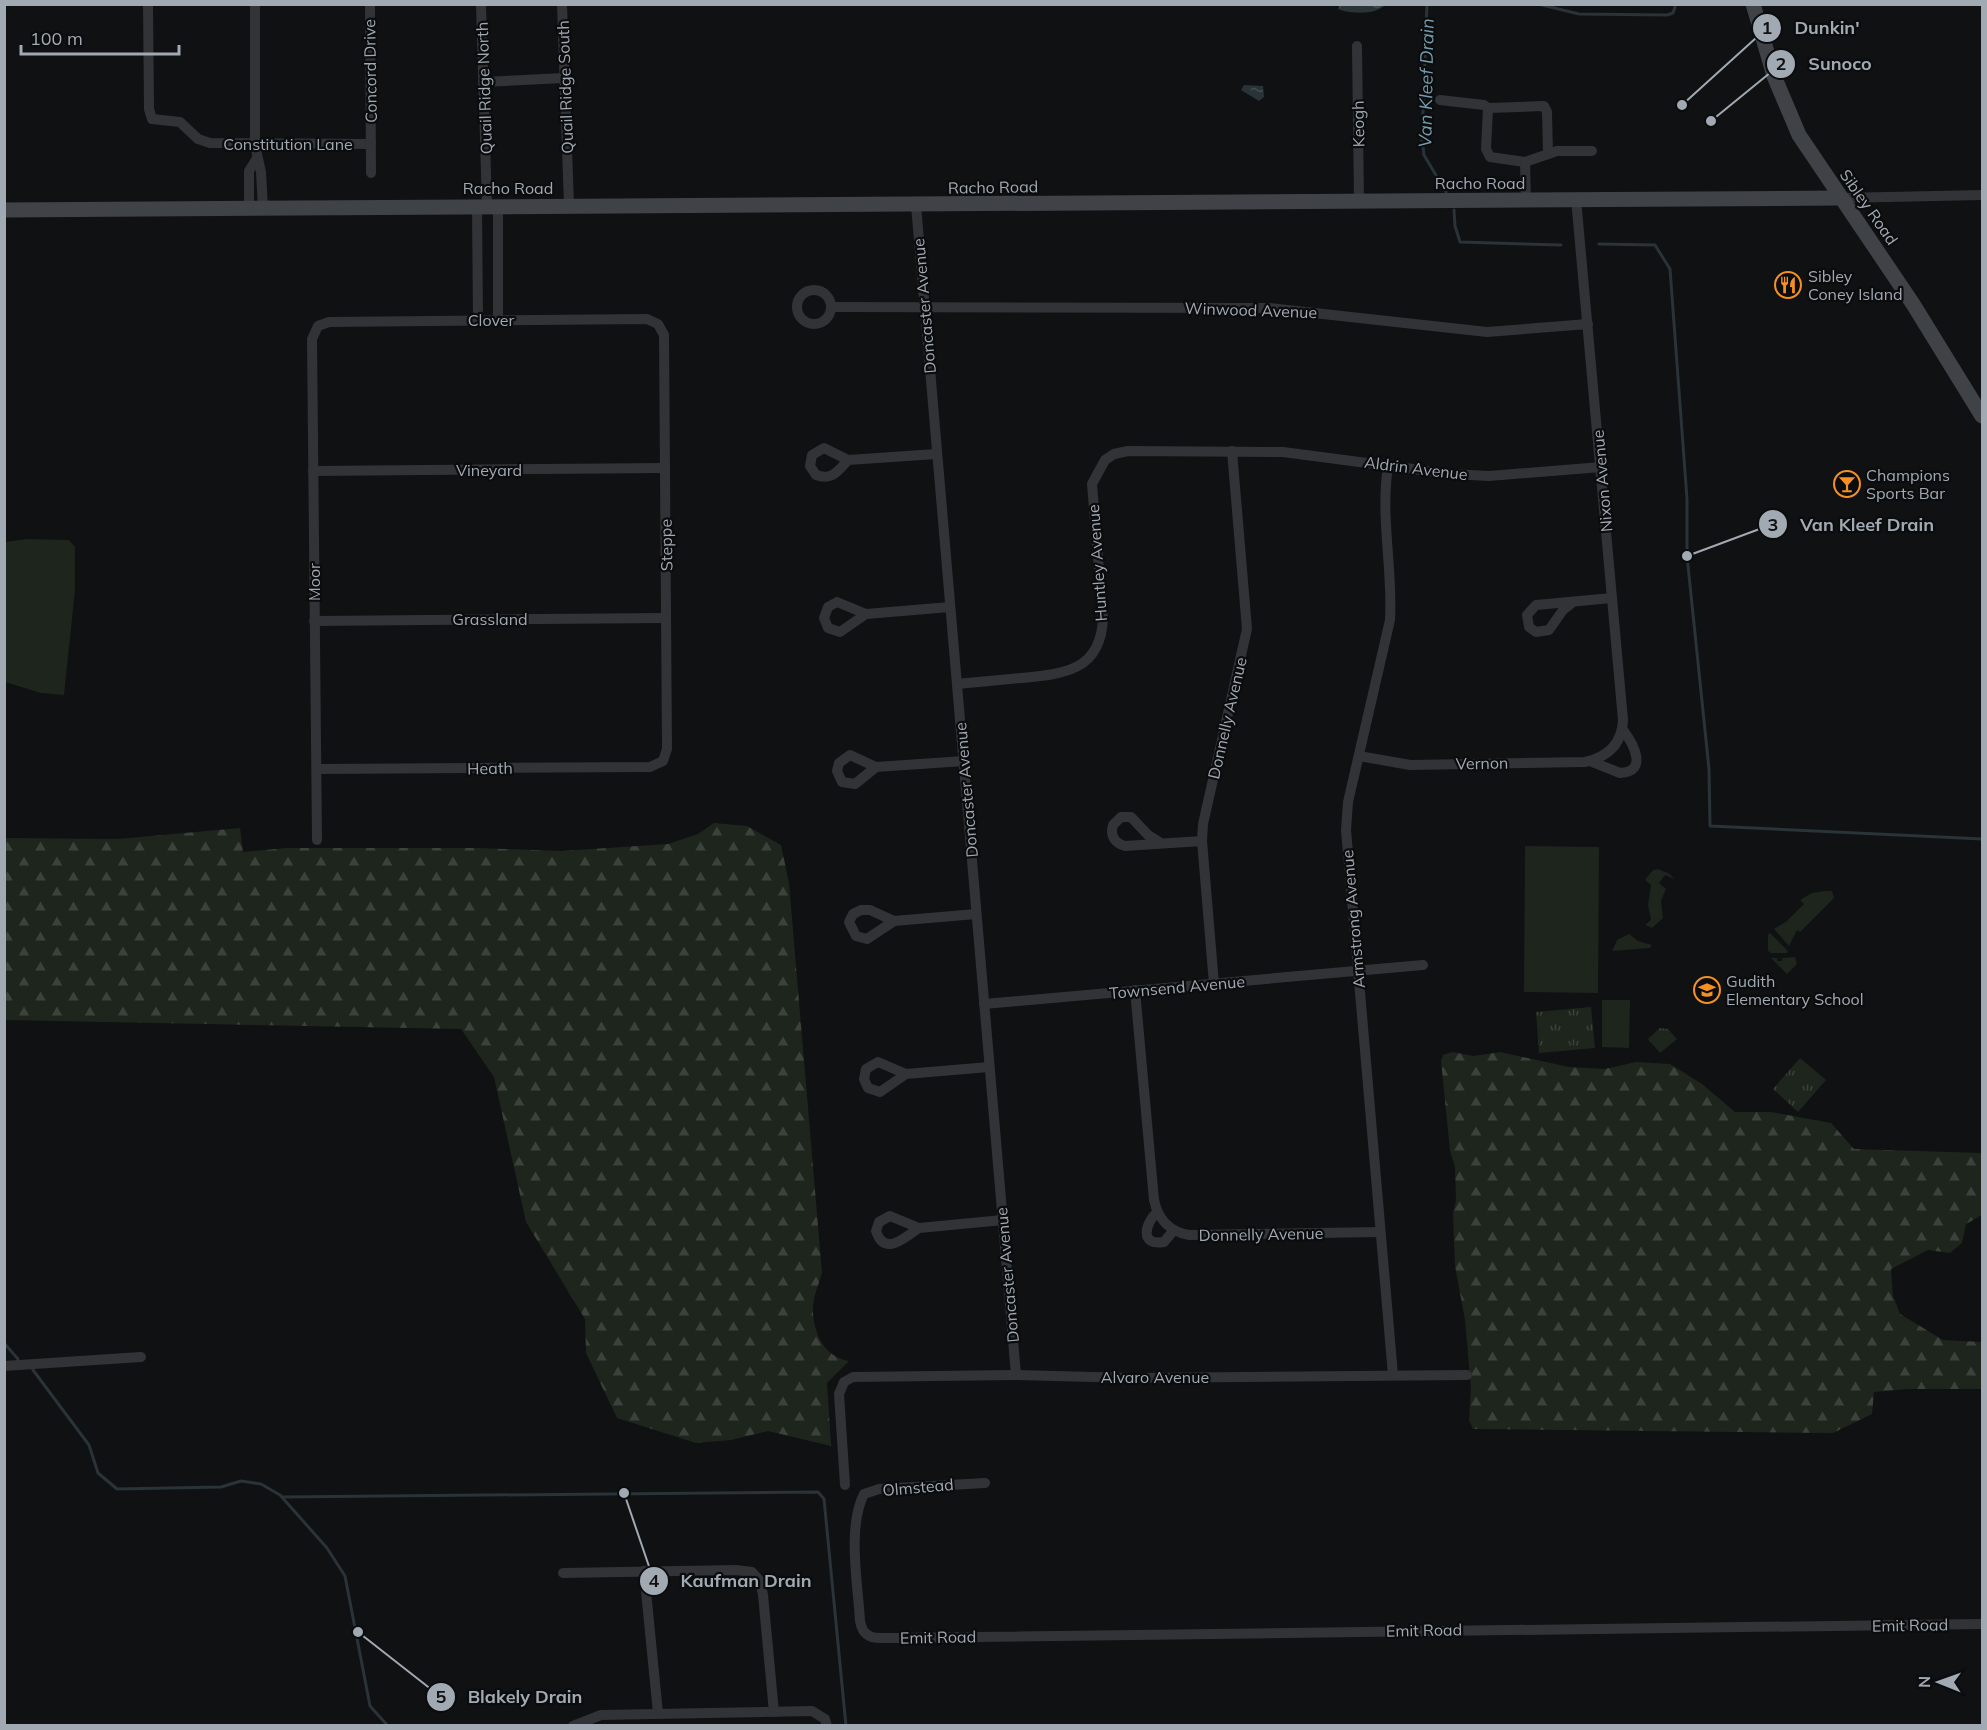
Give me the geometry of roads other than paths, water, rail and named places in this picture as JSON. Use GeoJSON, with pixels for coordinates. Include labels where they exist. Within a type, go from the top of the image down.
{"type":"FeatureCollection","features":[{"type":"Feature","properties":{"kind":"street"},"geometry":{"type":"LineString","coordinates":[[255,4],[255,145],[257,158],[249,171],[256,209]]}},
{"type":"Feature","properties":{"kind":"street","name":"Concord Drive"},"geometry":{"type":"LineString","coordinates":[[370,4],[371,173]]}},
{"type":"Feature","properties":{"kind":"street","name":"Quail Ridge North"},"geometry":{"type":"LineString","coordinates":[[481,4],[487,206]]}},
{"type":"Feature","properties":{"kind":"street","name":"Quail Ridge South"},"geometry":{"type":"LineString","coordinates":[[562,4],[569,206]]}},
{"type":"Feature","properties":{"kind":"street","name":"Sibley Road"},"geometry":{"type":"LineString","coordinates":[[1753,4],[1785,106],[1799,135],[1977,395],[1983,416]]}},
{"type":"Feature","properties":{"kind":"street","name":"Constitution Lane"},"geometry":{"type":"LineString","coordinates":[[148,7],[148,110],[152,118],[180,122],[203,141],[255,145],[371,144]]}},
{"type":"Feature","properties":{"kind":"street","name":"Keogh"},"geometry":{"type":"LineString","coordinates":[[1357,46],[1359,201]]}},
{"type":"Feature","properties":{"kind":"street"},"geometry":{"type":"LineString","coordinates":[[483,82],[564,78]]}},
{"type":"Feature","properties":{"kind":"street"},"geometry":{"type":"LineString","coordinates":[[1440,100],[1480,103],[1488,108],[1544,106],[1547,112],[1548,154]]}},
{"type":"Feature","properties":{"kind":"street"},"geometry":{"type":"LineString","coordinates":[[1488,108],[1486,149],[1490,157],[1525,162],[1557,151],[1592,151]]}},
{"type":"Feature","properties":{"kind":"street"},"geometry":{"type":"LineString","coordinates":[[1525,162],[1526,201]]}},
{"type":"Feature","properties":{"kind":"street","name":"Racho Road"},"geometry":{"type":"LineString","coordinates":[[4,210],[1526,201],[1983,195]]}},
{"type":"Feature","properties":{"kind":"street","name":"Nixon Avenue"},"geometry":{"type":"LineString","coordinates":[[1576,199],[1623,730]]}},
{"type":"Feature","properties":{"kind":"street","name":"Doncaster Avenue"},"geometry":{"type":"LineString","coordinates":[[916,205],[1016,1375]]}},
{"type":"Feature","properties":{"kind":"street"},"geometry":{"type":"LineString","coordinates":[[478,320],[487,206]]}},
{"type":"Feature","properties":{"kind":"street"},"geometry":{"type":"LineString","coordinates":[[487,206],[498,320]]}},
{"type":"Feature","properties":{"kind":"street","name":"Winwood Avenue"},"geometry":{"type":"LineString","coordinates":[[831,307],[1269,308],[1487,332],[1588,324]]}},
{"type":"Feature","properties":{"kind":"street","name":"Clover"},"geometry":{"type":"LineString","coordinates":[[318,326],[329,322],[647,319],[653,320],[662,328]]}},
{"type":"Feature","properties":{"kind":"street","name":"Moor"},"geometry":{"type":"LineString","coordinates":[[317,840],[312,339],[318,326]]}},
{"type":"Feature","properties":{"kind":"street","name":"Steppe"},"geometry":{"type":"LineString","coordinates":[[662,328],[664,335],[668,749],[663,761]]}},
{"type":"Feature","properties":{"kind":"street","name":"Huntley Avenue"},"geometry":{"type":"LineString","coordinates":[[957,684],[1061,674],[1085,662],[1096,648],[1102,631],[1102,618],[1092,494],[1094,480],[1106,460],[1114,454],[1128,451],[1232,451]]}},
{"type":"Feature","properties":{"kind":"street","name":"Aldrin Avenue"},"geometry":{"type":"LineString","coordinates":[[1232,451],[1314,454],[1388,466],[1489,476],[1601,467]]}},
{"type":"Feature","properties":{"kind":"street","name":"Donnelly Avenue"},"geometry":{"type":"LineString","coordinates":[[1214,984],[1202,841],[1205,811],[1247,628],[1232,451]]}},
{"type":"Feature","properties":{"kind":"street"},"geometry":{"type":"LineString","coordinates":[[848,460],[936,454]]}},
{"type":"Feature","properties":{"kind":"street","name":"Armstrong Avenue"},"geometry":{"type":"LineString","coordinates":[[1388,466],[1384,506],[1391,591],[1390,620],[1348,802],[1346,830],[1393,1375]]}},
{"type":"Feature","properties":{"kind":"street","name":"Vineyard"},"geometry":{"type":"LineString","coordinates":[[313,471],[665,468]]}},
{"type":"Feature","properties":{"kind":"street"},"geometry":{"type":"LineString","coordinates":[[1573,602],[1612,598]]}},
{"type":"Feature","properties":{"kind":"street"},"geometry":{"type":"LineString","coordinates":[[866,614],[950,607]]}},
{"type":"Feature","properties":{"kind":"street","name":"Grassland"},"geometry":{"type":"LineString","coordinates":[[315,621],[666,618]]}},
{"type":"Feature","properties":{"kind":"street"},"geometry":{"type":"LineString","coordinates":[[1590,761],[1620,773],[1633,769],[1637,763],[1637,755],[1623,730]]}},
{"type":"Feature","properties":{"kind":"street","name":"Vernon"},"geometry":{"type":"LineString","coordinates":[[1359,756],[1410,765],[1590,761],[1605,756],[1617,743],[1623,730]]}},
{"type":"Feature","properties":{"kind":"street"},"geometry":{"type":"LineString","coordinates":[[876,767],[964,760]]}},
{"type":"Feature","properties":{"kind":"street","name":"Heath"},"geometry":{"type":"LineString","coordinates":[[317,770],[650,766],[663,761]]}},
{"type":"Feature","properties":{"kind":"street"},"geometry":{"type":"LineString","coordinates":[[1161,843],[1202,841]]}},
{"type":"Feature","properties":{"kind":"street"},"geometry":{"type":"LineString","coordinates":[[894,921],[976,914]]}},
{"type":"Feature","properties":{"kind":"street","name":"Townsend Avenue"},"geometry":{"type":"LineString","coordinates":[[984,1004],[1423,965]]}},
{"type":"Feature","properties":{"kind":"street"},"geometry":{"type":"LineString","coordinates":[[1135,990],[1154,1200],[1157,1212],[1174,1230],[1164,1242],[1156,1243],[1149,1239],[1146,1231],[1147,1223],[1157,1212]]}},
{"type":"Feature","properties":{"kind":"street"},"geometry":{"type":"LineString","coordinates":[[906,1074],[989,1067]]}},
{"type":"Feature","properties":{"kind":"street"},"geometry":{"type":"LineString","coordinates":[[919,1228],[1003,1220]]}},
{"type":"Feature","properties":{"kind":"street","name":"Donnelly Avenue"},"geometry":{"type":"LineString","coordinates":[[1174,1230],[1190,1235],[1380,1232]]}},
{"type":"Feature","properties":{"kind":"street"},"geometry":{"type":"LineString","coordinates":[[4,1366],[141,1357]]}},
{"type":"Feature","properties":{"kind":"street","name":"Alvaro Avenue"},"geometry":{"type":"LineString","coordinates":[[845,1485],[839,1394],[844,1382],[853,1377],[1016,1375],[1133,1378],[1467,1375]]}},
{"type":"Feature","properties":{"kind":"street","name":"Olmstead"},"geometry":{"type":"LineString","coordinates":[[866,1635],[860,1622],[855,1537],[859,1505],[864,1494],[879,1489],[985,1483]]}},
{"type":"Feature","properties":{"kind":"street"},"geometry":{"type":"LineString","coordinates":[[563,1573],[736,1570],[755,1574],[760,1581],[763,1595],[774,1712]]}},
{"type":"Feature","properties":{"kind":"street"},"geometry":{"type":"LineString","coordinates":[[644,1571],[658,1713]]}},
{"type":"Feature","properties":{"kind":"street","name":"Emit Road"},"geometry":{"type":"LineString","coordinates":[[866,1635],[873,1638],[895,1638],[1983,1624]]}},
{"type":"Feature","properties":{"kind":"street"},"geometry":{"type":"LineString","coordinates":[[573,1725],[601,1715],[812,1711],[825,1719],[827,1725]]}},
{"type":"Feature","properties":{"kind":"street"},"geometry":{"type":"LineString","coordinates":[[700,1725],[702,1713]]}},
{"type":"Feature","properties":{"kind":"water"},"geometry":{"type":"Polygon","coordinates":[[[1340,4],[1385,5],[1376,11],[1363,13],[1338,9],[1340,4]]]}},
{"type":"Feature","properties":{"kind":"water"},"geometry":{"type":"Polygon","coordinates":[[[1244,85],[1263,86],[1264,97],[1259,101],[1241,90],[1244,85]]]}},
{"type":"Feature","properties":{"kind":"waterway","name":"Van Kleef Drain"},"geometry":{"type":"LineString","coordinates":[[1427,4],[1422,139],[1424,155],[1446,192]]}},
{"type":"Feature","properties":{"kind":"waterway","name":"Van Kleef Drain"},"geometry":{"type":"LineString","coordinates":[[1538,4],[1579,14],[1667,15],[1673,13],[1675,7]]}},
{"type":"Feature","properties":{"kind":"waterway","name":"Van Kleef Drain"},"geometry":{"type":"LineString","coordinates":[[1454,210],[1455,226],[1460,242],[1561,245]]}},
{"type":"Feature","properties":{"kind":"waterway","name":"Van Kleef Drain"},"geometry":{"type":"LineString","coordinates":[[1599,244],[1655,245],[1670,269],[1687,499],[1687,556],[1709,769],[1710,826],[1982,839]]}},
{"type":"Feature","properties":{"kind":"waterway"},"geometry":{"type":"LineString","coordinates":[[4,1343],[18,1359]]}},
{"type":"Feature","properties":{"kind":"waterway"},"geometry":{"type":"LineString","coordinates":[[33,1370],[89,1445],[98,1473],[117,1489],[221,1487],[241,1481],[261,1484],[280,1495],[327,1548],[345,1576],[370,1706],[388,1726]]}},
{"type":"Feature","properties":{"kind":"waterway"},"geometry":{"type":"LineString","coordinates":[[282,1497],[818,1492],[824,1499],[846,1726]]}},
{"type":"Feature","properties":{"kind":"place","name":"Dunkin'"},"geometry":{"type":"Point","coordinates":[1682,105]}},
{"type":"Feature","properties":{"kind":"place","name":"Sunoco"},"geometry":{"type":"Point","coordinates":[1711,121]}},
{"type":"Feature","properties":{"kind":"place","name":"Sibley Coney Island"},"geometry":{"type":"Point","coordinates":[1788,285]}},
{"type":"Feature","properties":{"kind":"place","name":"Champions Sports Bar"},"geometry":{"type":"Point","coordinates":[1847,484]}},
{"type":"Feature","properties":{"kind":"place","name":"Van Kleef Drain"},"geometry":{"type":"Point","coordinates":[1687,556]}},
{"type":"Feature","properties":{"kind":"place","name":"Gudith Elementary School"},"geometry":{"type":"Point","coordinates":[1707,990]}},
{"type":"Feature","properties":{"kind":"place","name":"Kaufman Drain"},"geometry":{"type":"Point","coordinates":[624,1493]}},
{"type":"Feature","properties":{"kind":"place","name":"Blakely Drain"},"geometry":{"type":"Point","coordinates":[358,1632]}}]}
